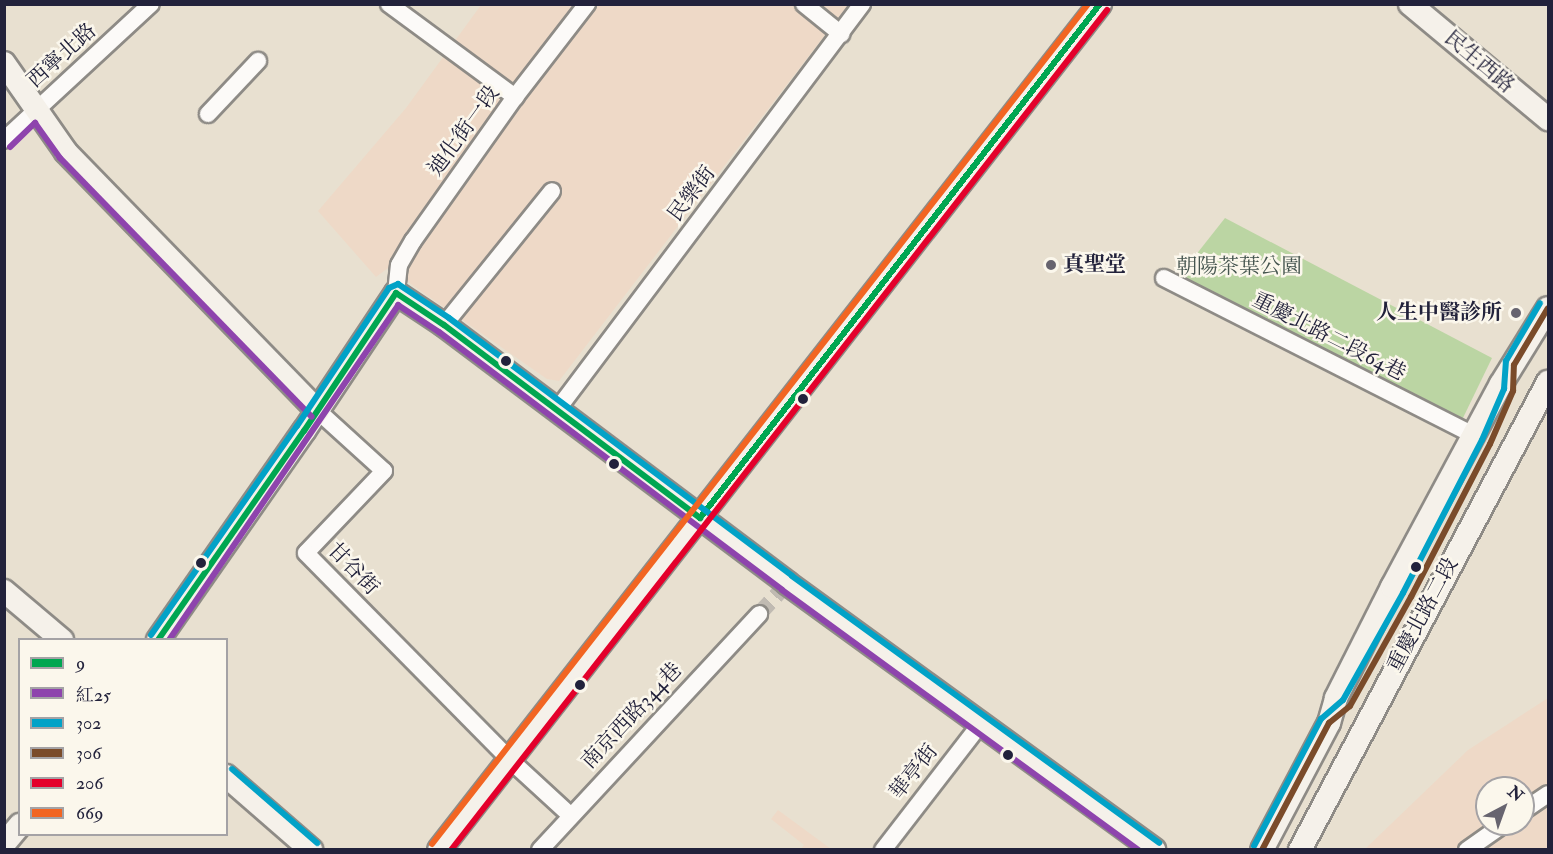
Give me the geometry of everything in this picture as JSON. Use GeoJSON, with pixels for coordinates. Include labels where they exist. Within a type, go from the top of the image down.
{"type":"FeatureCollection","features":[{"type":"Feature","properties":{"kind":"street","name":"西寧北路"},"geometry":{"type":"LineString","coordinates":[[4,140],[151,4]]}},
{"type":"Feature","properties":{"kind":"street"},"geometry":{"type":"LineString","coordinates":[[389,4],[515,98]]}},
{"type":"Feature","properties":{"kind":"street","name":"迪化街一段"},"geometry":{"type":"LineString","coordinates":[[396,292],[399,266],[413,241],[515,98],[587,4]]}},
{"type":"Feature","properties":{"kind":"street"},"geometry":{"type":"LineString","coordinates":[[804,4],[841,34]]}},
{"type":"Feature","properties":{"kind":"street","name":"民樂街"},"geometry":{"type":"LineString","coordinates":[[557,410],[862,4]]}},
{"type":"Feature","properties":{"kind":"street"},"geometry":{"type":"LineString","coordinates":[[439,849],[1100,4]]}},
{"type":"Feature","properties":{"kind":"street","name":"民生西路"},"geometry":{"type":"LineString","coordinates":[[1410,4],[1548,119]]}},
{"type":"Feature","properties":{"kind":"street"},"geometry":{"type":"LineString","coordinates":[[208,114],[258,61]]}},
{"type":"Feature","properties":{"kind":"street"},"geometry":{"type":"LineString","coordinates":[[4,63],[66,152],[318,411]]}},
{"type":"Feature","properties":{"kind":"street"},"geometry":{"type":"LineString","coordinates":[[444,325],[552,191]]}},
{"type":"Feature","properties":{"kind":"street","name":"重慶北路二段64巷"},"geometry":{"type":"LineString","coordinates":[[1164,278],[1474,435]]}},
{"type":"Feature","properties":{"kind":"street"},"geometry":{"type":"LineString","coordinates":[[159,638],[318,411],[396,292],[444,325],[700,518],[784,586],[981,723],[1154,849]]}},
{"type":"Feature","properties":{"kind":"street","name":"重慶北路二段"},"geometry":{"type":"LineString","coordinates":[[1262,849],[1324,732],[1336,698],[1392,587],[1501,384],[1548,308]]}},
{"type":"Feature","properties":{"kind":"street","name":"重慶北路二段"},"geometry":{"type":"LineString","coordinates":[[1300,849],[1548,382]]}},
{"type":"Feature","properties":{"kind":"street","name":"甘谷街"},"geometry":{"type":"LineString","coordinates":[[318,411],[384,471],[306,553],[509,759]]}},
{"type":"Feature","properties":{"kind":"street"},"geometry":{"type":"LineString","coordinates":[[4,591],[61,638]]}},
{"type":"Feature","properties":{"kind":"street","name":"南京西路344巷"},"geometry":{"type":"LineString","coordinates":[[540,849],[759,614]]}},
{"type":"Feature","properties":{"kind":"street","name":"華亭街"},"geometry":{"type":"LineString","coordinates":[[882,849],[981,723]]}},
{"type":"Feature","properties":{"kind":"street"},"geometry":{"type":"LineString","coordinates":[[509,759],[570,815]]}},
{"type":"Feature","properties":{"kind":"street"},"geometry":{"type":"LineString","coordinates":[[228,778],[311,849]]}},
{"type":"Feature","properties":{"kind":"street"},"geometry":{"type":"LineString","coordinates":[[1535,803],[1548,794]]}},
{"type":"Feature","properties":{"kind":"street"},"geometry":{"type":"LineString","coordinates":[[4,844],[18,827]]}},
{"type":"Feature","properties":{"kind":"street"},"geometry":{"type":"LineString","coordinates":[[1467,849],[1486,836]]}},
{"type":"Feature","properties":{"kind":"shaded area"},"geometry":{"type":"Polygon","coordinates":[[[481,5],[848,5],[559,381],[547,379],[388,268],[376,277],[318,211],[406,108],[481,5]]]}},
{"type":"Feature","properties":{"kind":"shaded area"},"geometry":{"type":"Polygon","coordinates":[[[1548,698],[1548,849],[1364,850],[1468,750],[1548,698]]]}},
{"type":"Feature","properties":{"kind":"shaded area"},"geometry":{"type":"Polygon","coordinates":[[[778,810],[831,849],[801,849],[804,845],[771,819],[778,810]]]}},
{"type":"Feature","properties":{"kind":"green space","name":"朝陽茶葉公園"},"geometry":{"type":"Polygon","coordinates":[[[1225,218],[1492,358],[1461,422],[1193,285],[1180,275],[1225,218]]]}},
{"type":"Feature","properties":{"kind":"tunnel"},"geometry":{"type":"LineString","coordinates":[[759,614],[782,589]]}},
{"type":"Feature","properties":{"kind":"transit line","name":"669"},"geometry":{"type":"LineString","coordinates":[[432,844],[1088,4]]}},
{"type":"Feature","properties":{"kind":"transit line","name":"9"},"geometry":{"type":"LineString","coordinates":[[700,518],[1100,4]]}},
{"type":"Feature","properties":{"kind":"transit line","name":"206"},"geometry":{"type":"LineString","coordinates":[[451,850],[1107,10]]}},
{"type":"Feature","properties":{"kind":"transit line","name":"紅25"},"geometry":{"type":"LineString","coordinates":[[10,147],[35,123],[60,158],[312,417]]}},
{"type":"Feature","properties":{"kind":"transit line","name":"302"},"geometry":{"type":"LineString","coordinates":[[151,635],[297,426],[389,288],[398,284],[449,318],[792,576],[1159,843]]}},
{"type":"Feature","properties":{"kind":"transit line","name":"9"},"geometry":{"type":"LineString","coordinates":[[159,638],[304,431],[396,293],[444,325],[700,518]]}},
{"type":"Feature","properties":{"kind":"transit line","name":"302"},"geometry":{"type":"LineString","coordinates":[[1254,846],[1321,719],[1343,700],[1403,593],[1482,440],[1504,389],[1506,361],[1540,303]]}},
{"type":"Feature","properties":{"kind":"transit line","name":"紅25"},"geometry":{"type":"LineString","coordinates":[[170,638],[398,305],[439,332],[782,590],[1138,850]]}},
{"type":"Feature","properties":{"kind":"transit line","name":"306"},"geometry":{"type":"LineString","coordinates":[[1262,850],[1329,723],[1350,706],[1411,597],[1490,444],[1513,391],[1514,365],[1548,308]]}},
{"type":"Feature","properties":{"kind":"transit line","name":"302"},"geometry":{"type":"LineString","coordinates":[[232,769],[317,843]]}},
{"type":"Feature","properties":{"kind":"place","name":"真聖堂"},"geometry":{"type":"Point","coordinates":[1051,265]}},
{"type":"Feature","properties":{"kind":"place","name":"人生中醫診所"},"geometry":{"type":"Point","coordinates":[1516,313]}}]}
